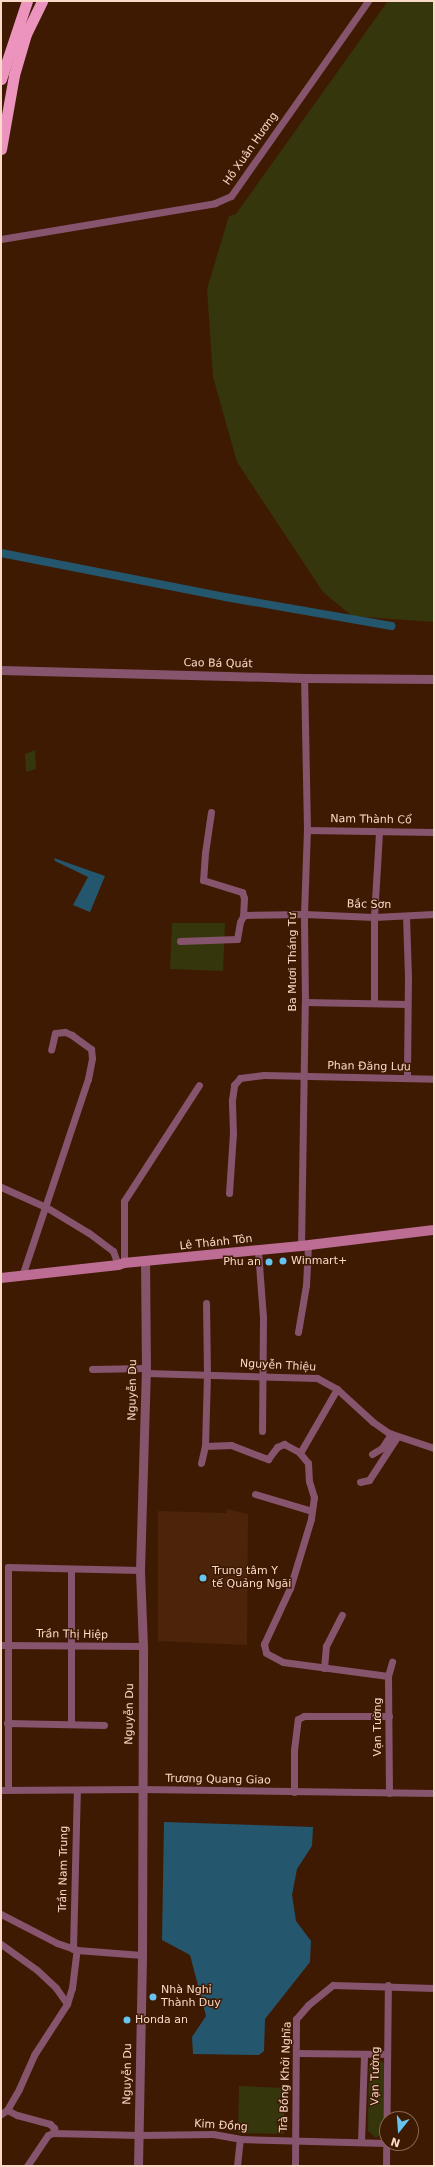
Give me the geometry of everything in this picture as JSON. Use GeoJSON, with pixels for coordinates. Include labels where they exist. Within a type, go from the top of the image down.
{"type":"FeatureCollection","features":[{"type":"Feature","properties":{"kind":"highway"},"geometry":{"type":"LineString","coordinates":[[1,79],[27,1]]}},
{"type":"Feature","properties":{"kind":"highway"},"geometry":{"type":"LineString","coordinates":[[1,149],[14,75],[26,34],[42,1]]}},
{"type":"Feature","properties":{"kind":"main road","name":"Lê Thánh Tôn"},"geometry":{"type":"LineString","coordinates":[[1,1278],[121,1264],[304,1246],[434,1230]]}},
{"type":"Feature","properties":{"kind":"street","name":"Hồ Xuân Hương"},"geometry":{"type":"LineString","coordinates":[[1,238],[215,203],[227,198],[235,190],[368,1]]}},
{"type":"Feature","properties":{"kind":"street","name":"Cao Bá Quát"},"geometry":{"type":"LineString","coordinates":[[1,670],[304,678],[434,679]]}},
{"type":"Feature","properties":{"kind":"street","name":"Ba Mươi Tháng Tư"},"geometry":{"type":"LineString","coordinates":[[298,1332],[306,1285],[304,1246],[304,914],[307,830],[304,678]]}},
{"type":"Feature","properties":{"kind":"street"},"geometry":{"type":"LineString","coordinates":[[180,942],[237,939],[243,916],[244,898],[242,892],[203,880],[211,812]]}},
{"type":"Feature","properties":{"kind":"street","name":"Nam Thành Cổ"},"geometry":{"type":"LineString","coordinates":[[307,830],[434,832]]}},
{"type":"Feature","properties":{"kind":"street"},"geometry":{"type":"LineString","coordinates":[[374,1003],[374,917],[379,832]]}},
{"type":"Feature","properties":{"kind":"street","name":"Bắc Sơn"},"geometry":{"type":"LineString","coordinates":[[243,916],[267,914],[304,914],[374,917],[434,914]]}},
{"type":"Feature","properties":{"kind":"street"},"geometry":{"type":"LineString","coordinates":[[406,916],[406,1078]]}},
{"type":"Feature","properties":{"kind":"street"},"geometry":{"type":"LineString","coordinates":[[305,1002],[407,1004]]}},
{"type":"Feature","properties":{"kind":"street"},"geometry":{"type":"LineString","coordinates":[[22,1276],[88,1079],[92,1058],[91,1049],[72,1035],[65,1032],[55,1033],[51,1050]]}},
{"type":"Feature","properties":{"kind":"street","name":"Phan Đăng Lưu"},"geometry":{"type":"LineString","coordinates":[[229,1194],[233,1133],[232,1100],[235,1082],[242,1077],[434,1078]]}},
{"type":"Feature","properties":{"kind":"street"},"geometry":{"type":"LineString","coordinates":[[121,1264],[124,1201],[199,1085]]}},
{"type":"Feature","properties":{"kind":"street"},"geometry":{"type":"LineString","coordinates":[[1,1187],[46,1207],[104,1243],[113,1251],[121,1264]]}},
{"type":"Feature","properties":{"kind":"street"},"geometry":{"type":"LineString","coordinates":[[258,1250],[263,1317],[262,1431]]}},
{"type":"Feature","properties":{"kind":"street","name":"Nguyễn Du"},"geometry":{"type":"LineString","coordinates":[[138,2166],[142,1955],[141,1789],[143,1646],[140,1570],[146,1370],[145,1262]]}},
{"type":"Feature","properties":{"kind":"street"},"geometry":{"type":"LineString","coordinates":[[201,1464],[205,1446],[207,1374],[206,1303]]}},
{"type":"Feature","properties":{"kind":"street","name":"Nguyễn Thiệu"},"geometry":{"type":"LineString","coordinates":[[92,1369],[317,1378],[337,1389],[373,1422],[394,1435],[434,1448]]}},
{"type":"Feature","properties":{"kind":"street"},"geometry":{"type":"LineString","coordinates":[[300,1453],[337,1389]]}},
{"type":"Feature","properties":{"kind":"street"},"geometry":{"type":"LineString","coordinates":[[372,1454],[382,1448],[394,1435]]}},
{"type":"Feature","properties":{"kind":"street"},"geometry":{"type":"LineString","coordinates":[[360,1482],[369,1480],[394,1435]]}},
{"type":"Feature","properties":{"kind":"street"},"geometry":{"type":"LineString","coordinates":[[205,1446],[231,1445],[268,1460],[280,1445],[290,1446],[300,1453],[308,1463],[309,1481],[314,1496],[312,1511],[306,1538],[290,1588],[264,1644],[266,1652],[274,1659],[283,1662],[388,1676]]}},
{"type":"Feature","properties":{"kind":"street"},"geometry":{"type":"LineString","coordinates":[[255,1494],[312,1511]]}},
{"type":"Feature","properties":{"kind":"street"},"geometry":{"type":"LineString","coordinates":[[4,1790],[7,1724],[5,1645],[8,1567],[140,1570]]}},
{"type":"Feature","properties":{"kind":"street"},"geometry":{"type":"LineString","coordinates":[[71,1569],[71,1724]]}},
{"type":"Feature","properties":{"kind":"street"},"geometry":{"type":"LineString","coordinates":[[324,1668],[326,1646],[342,1615]]}},
{"type":"Feature","properties":{"kind":"street","name":"Trần Thị Hiệp"},"geometry":{"type":"LineString","coordinates":[[5,1645],[71,1647],[143,1646]]}},
{"type":"Feature","properties":{"kind":"street","name":"Vạn Tường"},"geometry":{"type":"LineString","coordinates":[[389,1793],[388,1676],[392,1662]]}},
{"type":"Feature","properties":{"kind":"street"},"geometry":{"type":"LineString","coordinates":[[294,1792],[294,1750],[298,1719],[304,1716],[389,1716]]}},
{"type":"Feature","properties":{"kind":"street"},"geometry":{"type":"LineString","coordinates":[[7,1724],[104,1725]]}},
{"type":"Feature","properties":{"kind":"street","name":"Trương Quang Giao"},"geometry":{"type":"LineString","coordinates":[[4,1790],[141,1789],[434,1793]]}},
{"type":"Feature","properties":{"kind":"street","name":"Trần Nam Trung"},"geometry":{"type":"LineString","coordinates":[[4,2112],[19,2090],[34,2055],[67,2004],[72,1988],[75,1950],[77,1790]]}},
{"type":"Feature","properties":{"kind":"street"},"geometry":{"type":"LineString","coordinates":[[1,1914],[75,1950],[142,1955]]}},
{"type":"Feature","properties":{"kind":"street"},"geometry":{"type":"LineString","coordinates":[[1,1944],[37,1970],[56,1988],[67,2004]]}},
{"type":"Feature","properties":{"kind":"street","name":"Trà Bồng Khởi Nghĩa"},"geometry":{"type":"LineString","coordinates":[[295,2166],[296,2019],[308,2005],[333,1985],[434,1988]]}},
{"type":"Feature","properties":{"kind":"street","name":"Vạn Tường"},"geometry":{"type":"LineString","coordinates":[[386,2111],[388,1986]]}},
{"type":"Feature","properties":{"kind":"street"},"geometry":{"type":"LineString","coordinates":[[296,2053],[364,2055],[387,2054]]}},
{"type":"Feature","properties":{"kind":"street"},"geometry":{"type":"LineString","coordinates":[[361,2142],[364,2055]]}},
{"type":"Feature","properties":{"kind":"street"},"geometry":{"type":"LineString","coordinates":[[4,2112],[50,2124],[54,2128],[53,2133],[48,2135],[27,2166]]}},
{"type":"Feature","properties":{"kind":"street","name":"Kim Đồng"},"geometry":{"type":"LineString","coordinates":[[53,2133],[139,2136],[213,2134],[240,2139],[379,2143]]}},
{"type":"Feature","properties":{"kind":"street"},"geometry":{"type":"LineString","coordinates":[[237,2166],[240,2139]]}},
{"type":"Feature","properties":{"kind":"street","name":"Vạn Tường"},"geometry":{"type":"LineString","coordinates":[[386,2151],[386,2166]]}},
{"type":"Feature","properties":{"kind":"shaded area"},"geometry":{"type":"Polygon","coordinates":[[[388,1],[434,1],[434,622],[352,616],[323,592],[237,462],[213,377],[207,289],[229,216],[236,214],[388,1]]]}},
{"type":"Feature","properties":{"kind":"shaded area"},"geometry":{"type":"Polygon","coordinates":[[[35,750],[36,769],[26,772],[25,754],[35,750]]]}},
{"type":"Feature","properties":{"kind":"shaded area"},"geometry":{"type":"Polygon","coordinates":[[[172,923],[225,923],[223,971],[170,969],[172,923]]]}},
{"type":"Feature","properties":{"kind":"shaded area","name":"Trung tâm Y tế Quảng Ngãi"},"geometry":{"type":"Polygon","coordinates":[[[227,1509],[248,1514],[247,1645],[158,1641],[158,1511],[226,1513],[227,1509]]]}},
{"type":"Feature","properties":{"kind":"shaded area"},"geometry":{"type":"Polygon","coordinates":[[[377,2058],[384,2063],[383,2111],[379,2111],[379,2135],[376,2138],[368,2131],[369,2064],[377,2058]]]}},
{"type":"Feature","properties":{"kind":"shaded area"},"geometry":{"type":"Polygon","coordinates":[[[239,2086],[285,2088],[284,2134],[238,2133],[239,2086]]]}},
{"type":"Feature","properties":{"kind":"water"},"geometry":{"type":"Polygon","coordinates":[[[54,858],[105,876],[90,912],[73,905],[88,877],[55,861],[54,858]]]}},
{"type":"Feature","properties":{"kind":"water"},"geometry":{"type":"Polygon","coordinates":[[[164,1822],[313,1827],[312,1846],[297,1869],[292,1895],[296,1921],[311,1941],[310,1962],[265,2019],[264,2051],[259,2055],[193,2054],[192,2037],[206,2016],[190,1955],[162,1940],[164,1822]]]}},
{"type":"Feature","properties":{"kind":"waterway"},"geometry":{"type":"LineString","coordinates":[[1,553],[225,597],[392,626]]}},
{"type":"Feature","properties":{"kind":"place","name":"Winmart+"},"geometry":{"type":"Point","coordinates":[283,1261]}},
{"type":"Feature","properties":{"kind":"place","name":"Phu an"},"geometry":{"type":"Point","coordinates":[269,1262]}},
{"type":"Feature","properties":{"kind":"place","name":"Trung tâm Y tế Quảng Ngãi"},"geometry":{"type":"Point","coordinates":[203,1578]}},
{"type":"Feature","properties":{"kind":"place","name":"Nhà Nghỉ Thành Duy"},"geometry":{"type":"Point","coordinates":[153,1997]}},
{"type":"Feature","properties":{"kind":"place","name":"Honda an"},"geometry":{"type":"Point","coordinates":[127,2020]}}]}
